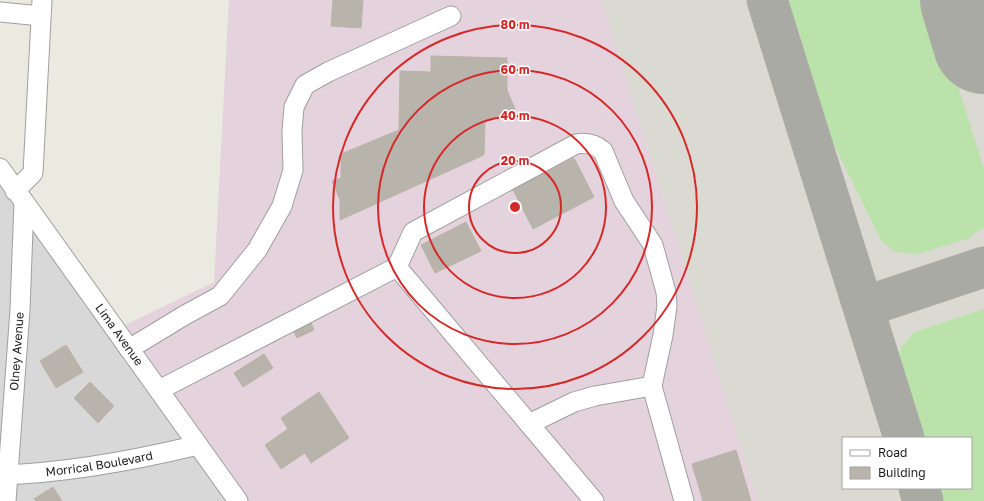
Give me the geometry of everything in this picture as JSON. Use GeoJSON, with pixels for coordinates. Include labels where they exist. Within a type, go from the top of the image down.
{"type":"FeatureCollection","features":[{"type":"Feature","properties":{"kind":"street"},"geometry":{"type":"LineString","coordinates":[[0,12],[42,8],[33,173],[20,196]]}},
{"type":"Feature","properties":{"kind":"street"},"geometry":{"type":"LineString","coordinates":[[129,349],[220,296],[257,250],[282,206],[293,170],[292,131],[294,108],[305,85],[328,72],[451,16]]}},
{"type":"Feature","properties":{"kind":"street"},"geometry":{"type":"LineString","coordinates":[[159,390],[397,267],[414,232],[576,144],[586,142],[597,146],[603,151],[624,201],[653,246],[666,292],[667,306],[663,335],[652,386],[684,501]]}},
{"type":"Feature","properties":{"kind":"street","name":"Lima Avenue"},"geometry":{"type":"LineString","coordinates":[[0,168],[238,501]]}},
{"type":"Feature","properties":{"kind":"street","name":"Olney Avenue"},"geometry":{"type":"LineString","coordinates":[[6,501],[4,475],[20,310],[20,196]]}},
{"type":"Feature","properties":{"kind":"street"},"geometry":{"type":"LineString","coordinates":[[397,267],[594,501]]}},
{"type":"Feature","properties":{"kind":"street"},"geometry":{"type":"LineString","coordinates":[[529,424],[574,402],[595,396],[652,386]]}},
{"type":"Feature","properties":{"kind":"street","name":"Morrical Boulevard"},"geometry":{"type":"LineString","coordinates":[[4,475],[34,474],[90,468],[198,445]]}},
{"type":"Feature","properties":{"kind":"shaded area"},"geometry":{"type":"Polygon","coordinates":[[[229,0],[602,0],[758,501],[238,501],[115,330],[214,282],[229,0]]]}},
{"type":"Feature","properties":{"kind":"shaded area"},"geometry":{"type":"Polygon","coordinates":[[[602,0],[984,0],[984,501],[758,501],[602,0]]]}},
{"type":"Feature","properties":{"kind":"shaded area"},"geometry":{"type":"Polygon","coordinates":[[[0,159],[244,501],[0,501],[0,159]]]}},
{"type":"Feature","properties":{"kind":"green space"},"geometry":{"type":"Polygon","coordinates":[[[788,0],[931,0],[984,169],[984,227],[967,239],[918,254],[896,252],[882,242],[832,140],[788,0]]]}},
{"type":"Feature","properties":{"kind":"green space"},"geometry":{"type":"Polygon","coordinates":[[[984,309],[984,501],[930,501],[926,489],[972,489],[972,437],[914,437],[900,362],[900,349],[914,332],[984,309]]]}},
{"type":"Feature","properties":{"kind":"building"},"geometry":{"type":"Polygon","coordinates":[[[333,0],[363,0],[361,28],[331,26],[333,0]]]}},
{"type":"Feature","properties":{"kind":"building"},"geometry":{"type":"Polygon","coordinates":[[[431,56],[507,58],[507,90],[515,109],[485,121],[484,155],[340,220],[340,200],[332,181],[341,178],[341,154],[399,130],[400,71],[431,72],[431,56]]]}},
{"type":"Feature","properties":{"kind":"building"},"geometry":{"type":"Polygon","coordinates":[[[574,158],[594,197],[533,229],[513,190],[574,158]]]}},
{"type":"Feature","properties":{"kind":"building"},"geometry":{"type":"Polygon","coordinates":[[[466,222],[481,251],[435,273],[421,245],[466,222]]]}},
{"type":"Feature","properties":{"kind":"building"},"geometry":{"type":"Polygon","coordinates":[[[308,316],[314,330],[297,338],[293,330],[308,316]]]}},
{"type":"Feature","properties":{"kind":"building"},"geometry":{"type":"Polygon","coordinates":[[[66,345],[83,372],[56,388],[40,361],[66,345]]]}},
{"type":"Feature","properties":{"kind":"building"},"geometry":{"type":"Polygon","coordinates":[[[264,354],[273,368],[243,387],[234,373],[264,354]]]}},
{"type":"Feature","properties":{"kind":"building"},"geometry":{"type":"Polygon","coordinates":[[[90,382],[114,406],[98,423],[74,398],[90,382]]]}},
{"type":"Feature","properties":{"kind":"building"},"geometry":{"type":"Polygon","coordinates":[[[319,392],[349,438],[311,463],[305,453],[281,469],[265,445],[288,429],[281,418],[319,392]]]}},
{"type":"Feature","properties":{"kind":"building"},"geometry":{"type":"Polygon","coordinates":[[[736,450],[751,501],[703,501],[692,464],[736,450]]]}},
{"type":"Feature","properties":{"kind":"building"},"geometry":{"type":"Polygon","coordinates":[[[53,487],[62,501],[36,501],[34,499],[53,487]]]}},
{"type":"Feature","properties":{"kind":"taxiway"},"geometry":{"type":"LineString","coordinates":[[767,0],[904,437]]}},
{"type":"Feature","properties":{"kind":"taxiway"},"geometry":{"type":"LineString","coordinates":[[864,307],[984,267]]}},
{"type":"Feature","properties":{"kind":"taxiway"},"geometry":{"type":"LineString","coordinates":[[919,489],[923,501]]}},
{"type":"Feature","properties":{"kind":"runway"},"geometry":{"type":"LineString","coordinates":[[971,0],[984,43]]}}]}
